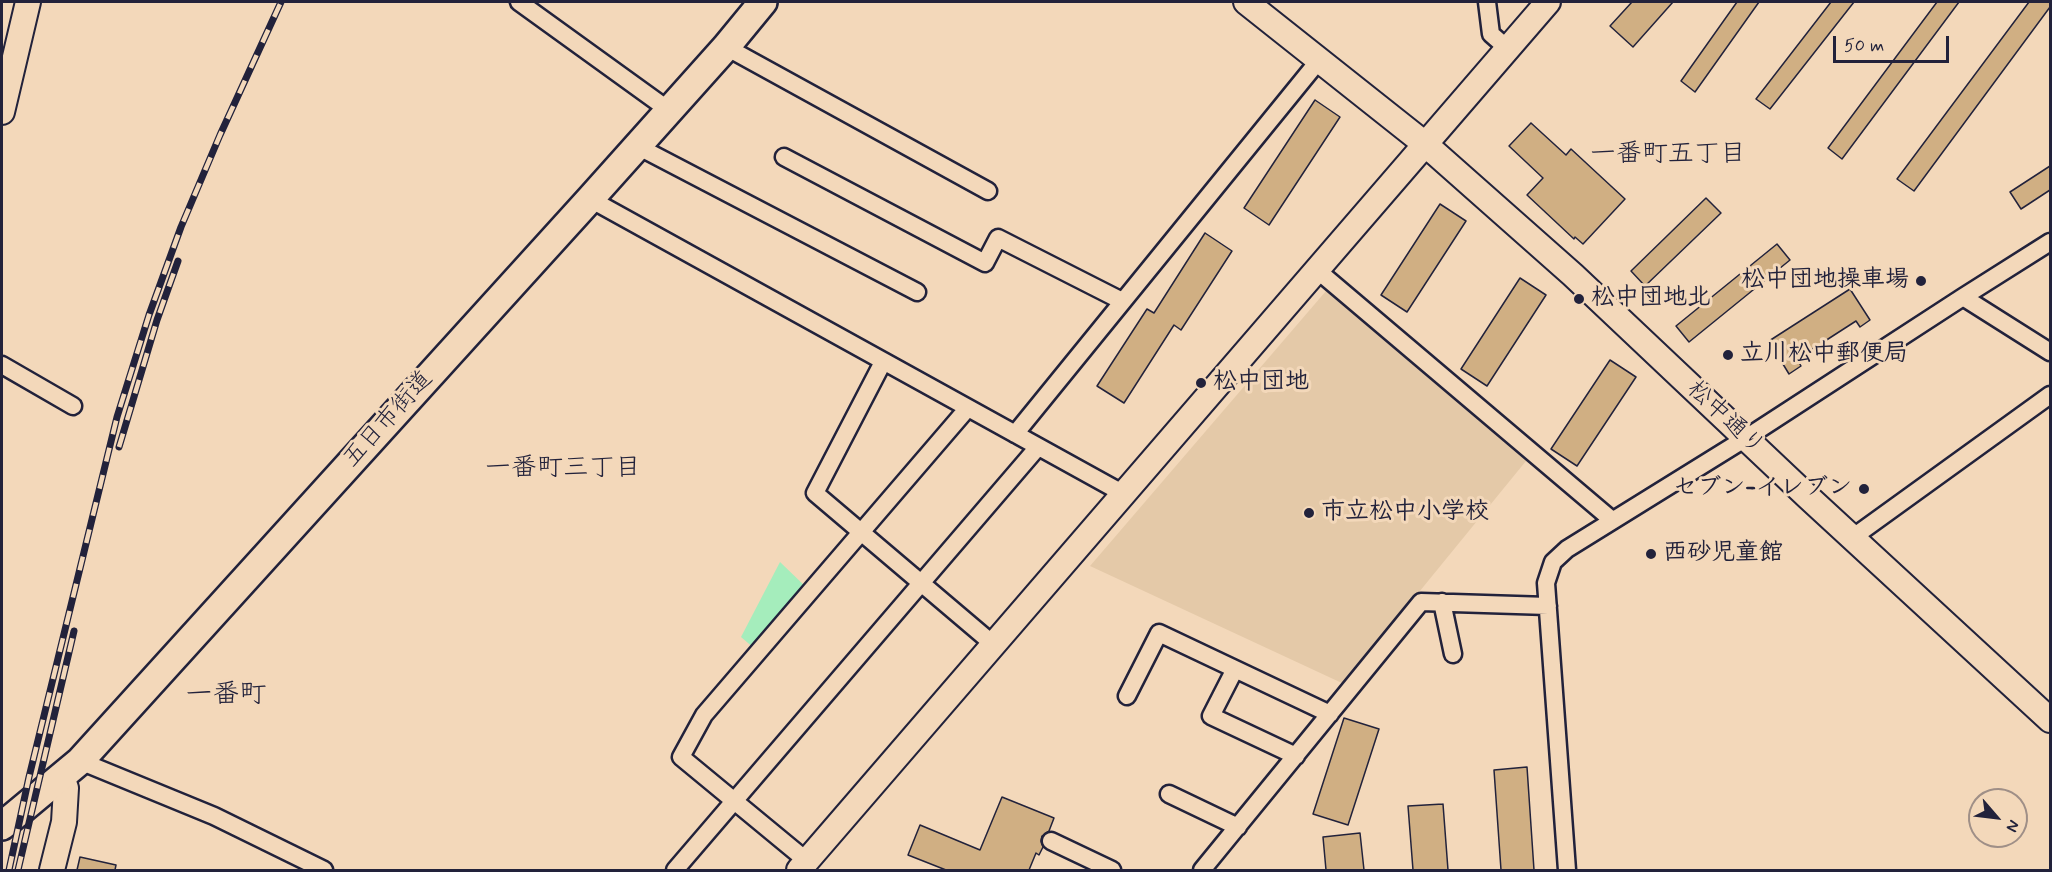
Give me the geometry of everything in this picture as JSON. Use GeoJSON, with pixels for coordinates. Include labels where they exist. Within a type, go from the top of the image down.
{"type":"FeatureCollection","features":[{"type":"Feature","properties":{"kind":"main road","name":"五日市街道"},"geometry":{"type":"LineString","coordinates":[[2,826],[71,769],[590,199],[726,47],[760,2]]}},
{"type":"Feature","properties":{"kind":"street"},"geometry":{"type":"LineString","coordinates":[[2,112],[28,2]]}},
{"type":"Feature","properties":{"kind":"street"},"geometry":{"type":"LineString","coordinates":[[519,2],[669,111]]}},
{"type":"Feature","properties":{"kind":"street","name":"松中通り"},"geometry":{"type":"LineString","coordinates":[[1246,2],[1425,144],[1573,275],[1852,538],[2050,720]]}},
{"type":"Feature","properties":{"kind":"street"},"geometry":{"type":"LineString","coordinates":[[1487,2],[1491,34],[1507,48]]}},
{"type":"Feature","properties":{"kind":"street"},"geometry":{"type":"LineString","coordinates":[[968,409],[704,715],[681,757],[734,800],[803,866],[1548,2]]}},
{"type":"Feature","properties":{"kind":"street"},"geometry":{"type":"LineString","coordinates":[[726,47],[988,191]]}},
{"type":"Feature","properties":{"kind":"street"},"geometry":{"type":"LineString","coordinates":[[1015,434],[1320,59]]}},
{"type":"Feature","properties":{"kind":"street"},"geometry":{"type":"LineString","coordinates":[[637,146],[917,292]]}},
{"type":"Feature","properties":{"kind":"street"},"geometry":{"type":"LineString","coordinates":[[784,157],[985,263],[998,238],[1122,301]]}},
{"type":"Feature","properties":{"kind":"street"},"geometry":{"type":"LineString","coordinates":[[590,199],[1124,494]]}},
{"type":"Feature","properties":{"kind":"street"},"geometry":{"type":"LineString","coordinates":[[1567,870],[1546,584],[1553,562],[1567,549],[1612,520],[1746,438],[2050,242]]}},
{"type":"Feature","properties":{"kind":"street"},"geometry":{"type":"LineString","coordinates":[[1317,270],[1612,520]]}},
{"type":"Feature","properties":{"kind":"street"},"geometry":{"type":"LineString","coordinates":[[1963,297],[2050,352]]}},
{"type":"Feature","properties":{"kind":"street"},"geometry":{"type":"LineString","coordinates":[[883,362],[815,493],[993,644]]}},
{"type":"Feature","properties":{"kind":"street"},"geometry":{"type":"LineString","coordinates":[[2,365],[73,406]]}},
{"type":"Feature","properties":{"kind":"street"},"geometry":{"type":"LineString","coordinates":[[1852,538],[2050,395]]}},
{"type":"Feature","properties":{"kind":"street"},"geometry":{"type":"LineString","coordinates":[[675,870],[1038,447]]}},
{"type":"Feature","properties":{"kind":"street"},"geometry":{"type":"LineString","coordinates":[[1202,870],[1421,602],[1548,606]]}},
{"type":"Feature","properties":{"kind":"street"},"geometry":{"type":"LineString","coordinates":[[1443,602],[1453,654]]}},
{"type":"Feature","properties":{"kind":"street"},"geometry":{"type":"LineString","coordinates":[[1127,696],[1159,633],[1330,714]]}},
{"type":"Feature","properties":{"kind":"street"},"geometry":{"type":"LineString","coordinates":[[1234,669],[1211,716],[1296,756]]}},
{"type":"Feature","properties":{"kind":"street"},"geometry":{"type":"LineString","coordinates":[[52,870],[64,822],[66,788],[71,769],[214,816],[324,870]]}},
{"type":"Feature","properties":{"kind":"street"},"geometry":{"type":"LineString","coordinates":[[1169,794],[1238,827]]}},
{"type":"Feature","properties":{"kind":"street"},"geometry":{"type":"LineString","coordinates":[[1051,841],[1112,870]]}},
{"type":"Feature","properties":{"kind":"shaded area","name":"市立松中小学校"},"geometry":{"type":"Polygon","coordinates":[[[1326,291],[1526,461],[1344,684],[1090,566],[1326,291]]]}},
{"type":"Feature","properties":{"kind":"green space"},"geometry":{"type":"Polygon","coordinates":[[[780,562],[807,588],[755,649],[741,637],[780,562]]]}},
{"type":"Feature","properties":{"kind":"building"},"geometry":{"type":"Polygon","coordinates":[[[1632,2],[1673,2],[1633,47],[1610,26],[1632,2]]]}},
{"type":"Feature","properties":{"kind":"building"},"geometry":{"type":"Polygon","coordinates":[[[1737,2],[1759,2],[1695,92],[1681,81],[1737,2]]]}},
{"type":"Feature","properties":{"kind":"building"},"geometry":{"type":"Polygon","coordinates":[[[1831,2],[1854,2],[1770,109],[1756,99],[1831,2]]]}},
{"type":"Feature","properties":{"kind":"building"},"geometry":{"type":"Polygon","coordinates":[[[1937,2],[1959,2],[1842,159],[1828,148],[1937,2]]]}},
{"type":"Feature","properties":{"kind":"building"},"geometry":{"type":"Polygon","coordinates":[[[2029,2],[2050,2],[2050,7],[1914,191],[1897,179],[2029,2]]]}},
{"type":"Feature","properties":{"kind":"building"},"geometry":{"type":"Polygon","coordinates":[[[1315,100],[1340,117],[1269,225],[1244,208],[1315,100]]]}},
{"type":"Feature","properties":{"kind":"building"},"geometry":{"type":"Polygon","coordinates":[[[1531,123],[1566,155],[1571,149],[1625,199],[1583,244],[1575,237],[1574,239],[1527,195],[1543,178],[1509,146],[1531,123]]]}},
{"type":"Feature","properties":{"kind":"building"},"geometry":{"type":"Polygon","coordinates":[[[2050,166],[2050,190],[2021,209],[2010,192],[2050,166]]]}},
{"type":"Feature","properties":{"kind":"building"},"geometry":{"type":"Polygon","coordinates":[[[1706,198],[1721,213],[1645,286],[1631,271],[1706,198]]]}},
{"type":"Feature","properties":{"kind":"building"},"geometry":{"type":"Polygon","coordinates":[[[1440,204],[1466,221],[1407,312],[1381,295],[1440,204]]]}},
{"type":"Feature","properties":{"kind":"building"},"geometry":{"type":"Polygon","coordinates":[[[1205,233],[1232,251],[1181,330],[1174,325],[1124,403],[1097,386],[1147,309],[1154,313],[1205,233]]]}},
{"type":"Feature","properties":{"kind":"building"},"geometry":{"type":"Polygon","coordinates":[[[1777,244],[1790,260],[1689,342],[1676,326],[1777,244]]]}},
{"type":"Feature","properties":{"kind":"building"},"geometry":{"type":"Polygon","coordinates":[[[1520,278],[1546,295],[1487,386],[1461,369],[1520,278]]]}},
{"type":"Feature","properties":{"kind":"building"},"geometry":{"type":"Polygon","coordinates":[[[1850,289],[1870,320],[1860,327],[1856,321],[1797,359],[1801,366],[1789,374],[1769,341],[1850,289]]]}},
{"type":"Feature","properties":{"kind":"building"},"geometry":{"type":"Polygon","coordinates":[[[1610,360],[1636,377],[1577,466],[1551,449],[1610,360]]]}},
{"type":"Feature","properties":{"kind":"building"},"geometry":{"type":"Polygon","coordinates":[[[1344,718],[1379,729],[1348,825],[1313,814],[1344,718]]]}},
{"type":"Feature","properties":{"kind":"building"},"geometry":{"type":"Polygon","coordinates":[[[1527,767],[1534,870],[1501,870],[1494,770],[1527,767]]]}},
{"type":"Feature","properties":{"kind":"building"},"geometry":{"type":"Polygon","coordinates":[[[1002,797],[1054,818],[1049,831],[1042,836],[1043,847],[1039,855],[1036,853],[1029,870],[946,870],[908,855],[920,825],[980,850],[1002,797]]]}},
{"type":"Feature","properties":{"kind":"building"},"geometry":{"type":"Polygon","coordinates":[[[1443,804],[1448,870],[1413,870],[1408,806],[1443,804]]]}},
{"type":"Feature","properties":{"kind":"building"},"geometry":{"type":"Polygon","coordinates":[[[1360,833],[1364,870],[1326,870],[1323,837],[1360,833]]]}},
{"type":"Feature","properties":{"kind":"building"},"geometry":{"type":"Polygon","coordinates":[[[80,857],[116,865],[115,870],[77,870],[80,857]]]}},
{"type":"Feature","properties":{"kind":"railway"},"geometry":{"type":"LineString","coordinates":[[9,870],[29,777],[117,417],[149,315],[181,227],[281,2]]}},
{"type":"Feature","properties":{"kind":"railway"},"geometry":{"type":"LineString","coordinates":[[119,447],[157,320],[178,261]]}},
{"type":"Feature","properties":{"kind":"railway"},"geometry":{"type":"LineString","coordinates":[[18,870],[74,631]]}},
{"type":"Feature","properties":{"kind":"place","name":"松中団地操車場"},"geometry":{"type":"Point","coordinates":[1921,281]}},
{"type":"Feature","properties":{"kind":"place","name":"松中団地北"},"geometry":{"type":"Point","coordinates":[1579,299]}},
{"type":"Feature","properties":{"kind":"place","name":"立川松中郵便局"},"geometry":{"type":"Point","coordinates":[1728,355]}},
{"type":"Feature","properties":{"kind":"place","name":"松中団地"},"geometry":{"type":"Point","coordinates":[1201,383]}},
{"type":"Feature","properties":{"kind":"place","name":"セブン-イレブン"},"geometry":{"type":"Point","coordinates":[1864,489]}},
{"type":"Feature","properties":{"kind":"place","name":"市立松中小学校"},"geometry":{"type":"Point","coordinates":[1309,513]}},
{"type":"Feature","properties":{"kind":"place","name":"西砂児童館"},"geometry":{"type":"Point","coordinates":[1651,554]}},
{"type":"Feature","properties":{"kind":"district","name":"一番町五丁目"},"geometry":{"type":"Point","coordinates":[1668,156]}},
{"type":"Feature","properties":{"kind":"district","name":"一番町三丁目"},"geometry":{"type":"Point","coordinates":[563,470]}},
{"type":"Feature","properties":{"kind":"district","name":"一番町"},"geometry":{"type":"Point","coordinates":[226,696]}}]}
